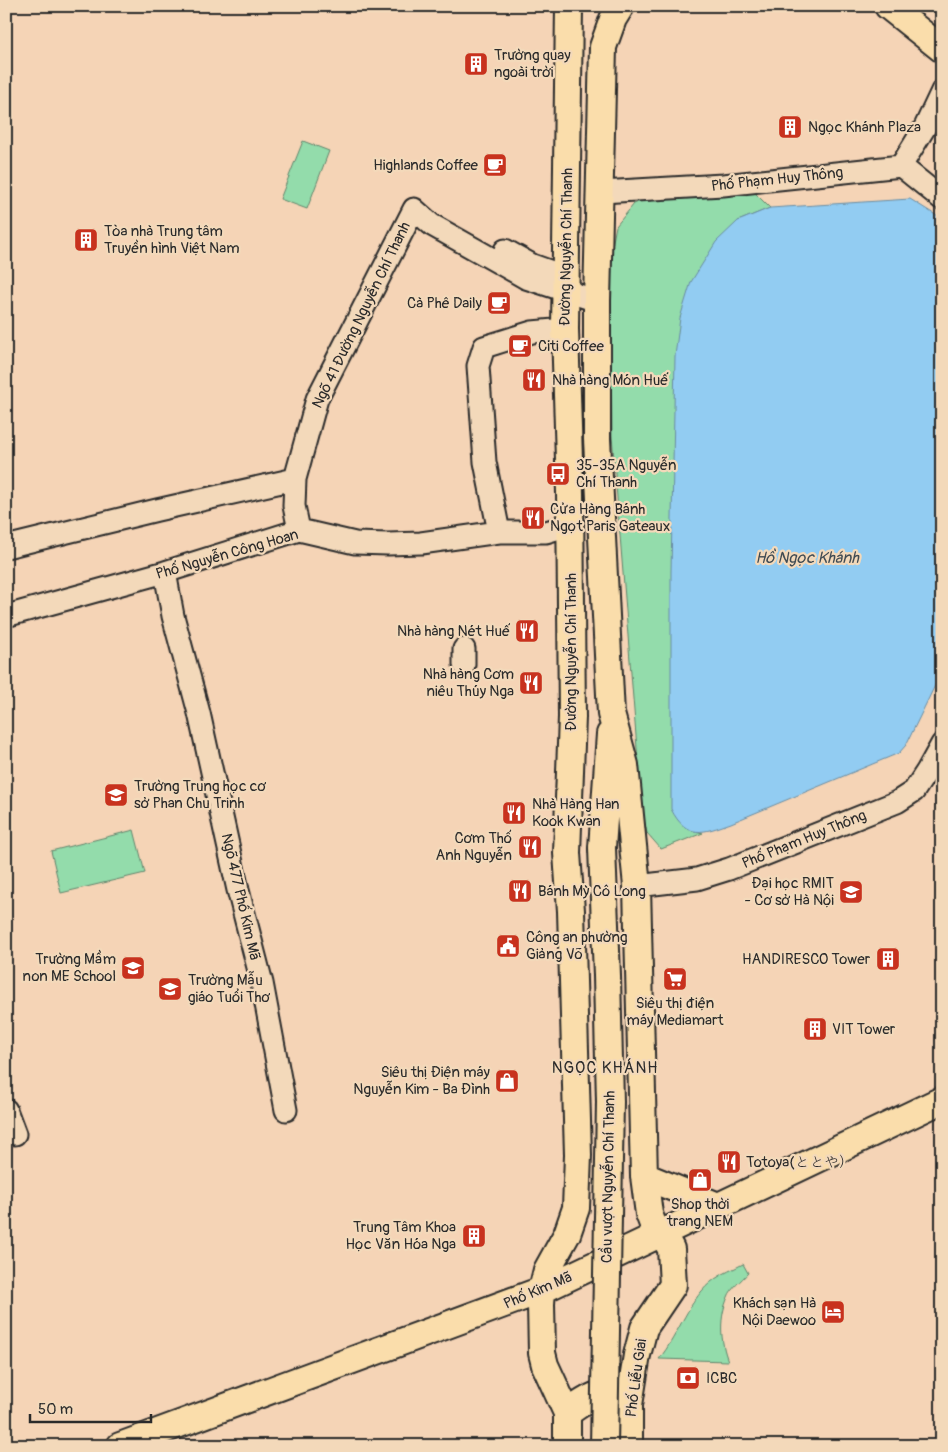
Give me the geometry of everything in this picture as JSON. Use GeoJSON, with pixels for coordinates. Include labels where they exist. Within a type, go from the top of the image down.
{"type":"FeatureCollection","features":[{"type":"Feature","properties":{"kind":"main road","name":"Đường Nguyễn Chí Thanh"},"geometry":{"type":"LineString","coordinates":[[542,1290],[547,1270],[567,1234],[576,1208],[578,1155],[571,911],[567,853],[572,717],[565,329],[569,6]]}},
{"type":"Feature","properties":{"kind":"main road"},"geometry":{"type":"LineString","coordinates":[[621,6],[613,19],[603,47],[600,142],[601,192],[597,294],[597,439],[611,714],[625,765],[637,886],[644,1176],[649,1214],[657,1235]]}},
{"type":"Feature","properties":{"kind":"main road"},"geometry":{"type":"LineString","coordinates":[[888,6],[942,49]]}},
{"type":"Feature","properties":{"kind":"main road"},"geometry":{"type":"LineString","coordinates":[[568,44],[603,47]]}},
{"type":"Feature","properties":{"kind":"main road","name":"Cầu vượt Nguyễn Chí Thanh"},"geometry":{"type":"LineString","coordinates":[[604,1446],[610,1102],[602,848],[611,714]]}},
{"type":"Feature","properties":{"kind":"main road","name":"Cầu vượt Nguyễn Chí Thanh"},"geometry":{"type":"LineString","coordinates":[[572,717],[602,848]]}},
{"type":"Feature","properties":{"kind":"main road","name":"Phố Kim Mã"},"geometry":{"type":"LineString","coordinates":[[120,1446],[542,1290],[942,1100]]}},
{"type":"Feature","properties":{"kind":"main road"},"geometry":{"type":"LineString","coordinates":[[578,1155],[594,1170],[602,1173],[618,1170],[630,1161],[643,1144]]}},
{"type":"Feature","properties":{"kind":"main road"},"geometry":{"type":"LineString","coordinates":[[644,1176],[718,1206]]}},
{"type":"Feature","properties":{"kind":"main road","name":"Phố Liễu Giai"},"geometry":{"type":"LineString","coordinates":[[630,1446],[630,1405],[637,1355],[644,1328],[673,1285],[671,1249],[666,1240],[657,1235]]}},
{"type":"Feature","properties":{"kind":"main road"},"geometry":{"type":"LineString","coordinates":[[542,1290],[543,1357],[545,1366],[567,1413],[567,1446]]}},
{"type":"Feature","properties":{"kind":"main road"},"geometry":{"type":"LineString","coordinates":[[567,1413],[595,1395],[611,1393],[622,1398],[630,1405]]}},
{"type":"Feature","properties":{"kind":"street"},"geometry":{"type":"LineString","coordinates":[[942,91],[925,127],[901,166],[942,199]]}},
{"type":"Feature","properties":{"kind":"street","name":"Phố Phạm Huy Thông"},"geometry":{"type":"LineString","coordinates":[[601,192],[723,185],[901,166]]}},
{"type":"Feature","properties":{"kind":"street","name":"Ngõ 41 Đường Nguyễn Chí Thanh"},"geometry":{"type":"LineString","coordinates":[[299,530],[294,506],[295,479],[316,399],[414,209],[444,218],[565,284],[597,294]]}},
{"type":"Feature","properties":{"kind":"street"},"geometry":{"type":"LineString","coordinates":[[499,532],[485,462],[478,366],[484,347],[532,332],[565,329]]}},
{"type":"Feature","properties":{"kind":"street"},"geometry":{"type":"LineString","coordinates":[[6,547],[295,479]]}},
{"type":"Feature","properties":{"kind":"street","name":"Phố Nguyễn Công Hoan"},"geometry":{"type":"LineString","coordinates":[[6,616],[165,572],[299,530],[355,543],[369,544],[421,543],[499,532],[546,532],[570,525]]}},
{"type":"Feature","properties":{"kind":"street","name":"Ngõ 477 Phố Kim Mã"},"geometry":{"type":"LineString","coordinates":[[165,572],[173,616],[199,713],[238,890],[262,984],[286,1110]]}},
{"type":"Feature","properties":{"kind":"street","name":"Phố Phạm Huy Thông"},"geometry":{"type":"LineString","coordinates":[[637,886],[697,879],[729,869],[897,802],[914,791],[942,744]]}},
{"type":"Feature","properties":{"kind":"street"},"geometry":{"type":"LineString","coordinates":[[6,1110],[15,1134]]}},
{"type":"Feature","properties":{"kind":"green space"},"geometry":{"type":"Polygon","coordinates":[[[303,141],[329,151],[307,209],[280,199],[303,141]]]}},
{"type":"Feature","properties":{"kind":"green space"},"geometry":{"type":"Polygon","coordinates":[[[738,176],[770,208],[738,221],[687,829],[703,833],[661,849],[647,833],[642,811],[612,435],[610,257],[616,226],[634,204],[657,187],[738,176]]]}},
{"type":"Feature","properties":{"kind":"green space"},"geometry":{"type":"Polygon","coordinates":[[[134,830],[145,873],[61,893],[51,851],[134,830]]]}},
{"type":"Feature","properties":{"kind":"green space"},"geometry":{"type":"Polygon","coordinates":[[[743,1264],[748,1273],[729,1294],[723,1313],[722,1337],[728,1361],[659,1359],[698,1296],[718,1277],[743,1264]]]}},
{"type":"Feature","properties":{"kind":"water","name":"Hồ Ngọc Khánh"},"geometry":{"type":"Polygon","coordinates":[[[910,199],[942,219],[942,671],[906,745],[899,753],[731,823],[704,831],[690,830],[683,826],[671,809],[671,572],[675,356],[680,318],[691,282],[716,242],[738,221],[770,208],[910,199]]]}},
{"type":"Feature","properties":{"kind":"place","name":"Trường quay ngoài trời"},"geometry":{"type":"Point","coordinates":[476,64]}},
{"type":"Feature","properties":{"kind":"place","name":"Ngọc Khánh Plaza"},"geometry":{"type":"Point","coordinates":[790,127]}},
{"type":"Feature","properties":{"kind":"place","name":"Highlands Coffee"},"geometry":{"type":"Point","coordinates":[495,165]}},
{"type":"Feature","properties":{"kind":"place","name":"Tòa nhà Trung tâm Truyền hình Việt Nam"},"geometry":{"type":"Point","coordinates":[86,240]}},
{"type":"Feature","properties":{"kind":"place","name":"Cà Phê Daily"},"geometry":{"type":"Point","coordinates":[499,303]}},
{"type":"Feature","properties":{"kind":"place","name":"Citi Coffee"},"geometry":{"type":"Point","coordinates":[520,346]}},
{"type":"Feature","properties":{"kind":"place","name":"Nhà hàng Món Huế"},"geometry":{"type":"Point","coordinates":[534,380]}},
{"type":"Feature","properties":{"kind":"place","name":"35-35A Nguyễn Chí Thanh"},"geometry":{"type":"Point","coordinates":[558,474]}},
{"type":"Feature","properties":{"kind":"place","name":"Cửa Hàng Bánh Ngọt Paris Gateaux"},"geometry":{"type":"Point","coordinates":[533,518]}},
{"type":"Feature","properties":{"kind":"place","name":"Nhà hàng Nét Huế"},"geometry":{"type":"Point","coordinates":[527,631]}},
{"type":"Feature","properties":{"kind":"place","name":"Nhà hàng Cơm niêu Thúy Nga"},"geometry":{"type":"Point","coordinates":[531,683]}},
{"type":"Feature","properties":{"kind":"place","name":"Trường Trung học cơ sở Phan Chu Trinh"},"geometry":{"type":"Point","coordinates":[116,795]}},
{"type":"Feature","properties":{"kind":"place","name":"Nhà Hàng Han Kook Kwan"},"geometry":{"type":"Point","coordinates":[514,813]}},
{"type":"Feature","properties":{"kind":"place","name":"Cơm Thố Anh Nguyễn"},"geometry":{"type":"Point","coordinates":[530,847]}},
{"type":"Feature","properties":{"kind":"place","name":"Bánh Mỳ Cô Long"},"geometry":{"type":"Point","coordinates":[520,891]}},
{"type":"Feature","properties":{"kind":"place","name":"Đại học RMIT - Cơ sở Hà Nội"},"geometry":{"type":"Point","coordinates":[851,892]}},
{"type":"Feature","properties":{"kind":"place","name":"Công an phường Giảng Võ"},"geometry":{"type":"Point","coordinates":[508,946]}},
{"type":"Feature","properties":{"kind":"place","name":"HANDIRESCO Tower"},"geometry":{"type":"Point","coordinates":[888,959]}},
{"type":"Feature","properties":{"kind":"place","name":"Trường Mầm non ME School"},"geometry":{"type":"Point","coordinates":[133,968]}},
{"type":"Feature","properties":{"kind":"place","name":"Siêu thị điện máy Mediamart"},"geometry":{"type":"Point","coordinates":[675,979]}},
{"type":"Feature","properties":{"kind":"place","name":"Trường Mẫu giáo Tuổi Thơ"},"geometry":{"type":"Point","coordinates":[170,989]}},
{"type":"Feature","properties":{"kind":"place","name":"VIT Tower"},"geometry":{"type":"Point","coordinates":[815,1029]}},
{"type":"Feature","properties":{"kind":"place","name":"Siêu thị Điện máy Nguyễn Kim - Ba Đình"},"geometry":{"type":"Point","coordinates":[507,1081]}},
{"type":"Feature","properties":{"kind":"place","name":"Totoya(ととや）"},"geometry":{"type":"Point","coordinates":[729,1162]}},
{"type":"Feature","properties":{"kind":"place","name":"Shop thời trang NEM"},"geometry":{"type":"Point","coordinates":[700,1180]}},
{"type":"Feature","properties":{"kind":"place","name":"Trung Tâm Khoa Học Văn Hóa Nga"},"geometry":{"type":"Point","coordinates":[474,1236]}},
{"type":"Feature","properties":{"kind":"place","name":"Khách sạn Hà Nội Daewoo"},"geometry":{"type":"Point","coordinates":[833,1312]}},
{"type":"Feature","properties":{"kind":"place","name":"ICBC"},"geometry":{"type":"Point","coordinates":[688,1378]}},
{"type":"Feature","properties":{"kind":"district","name":"NGỌC KHÁNH"},"geometry":{"type":"Point","coordinates":[605,1067]}}]}
